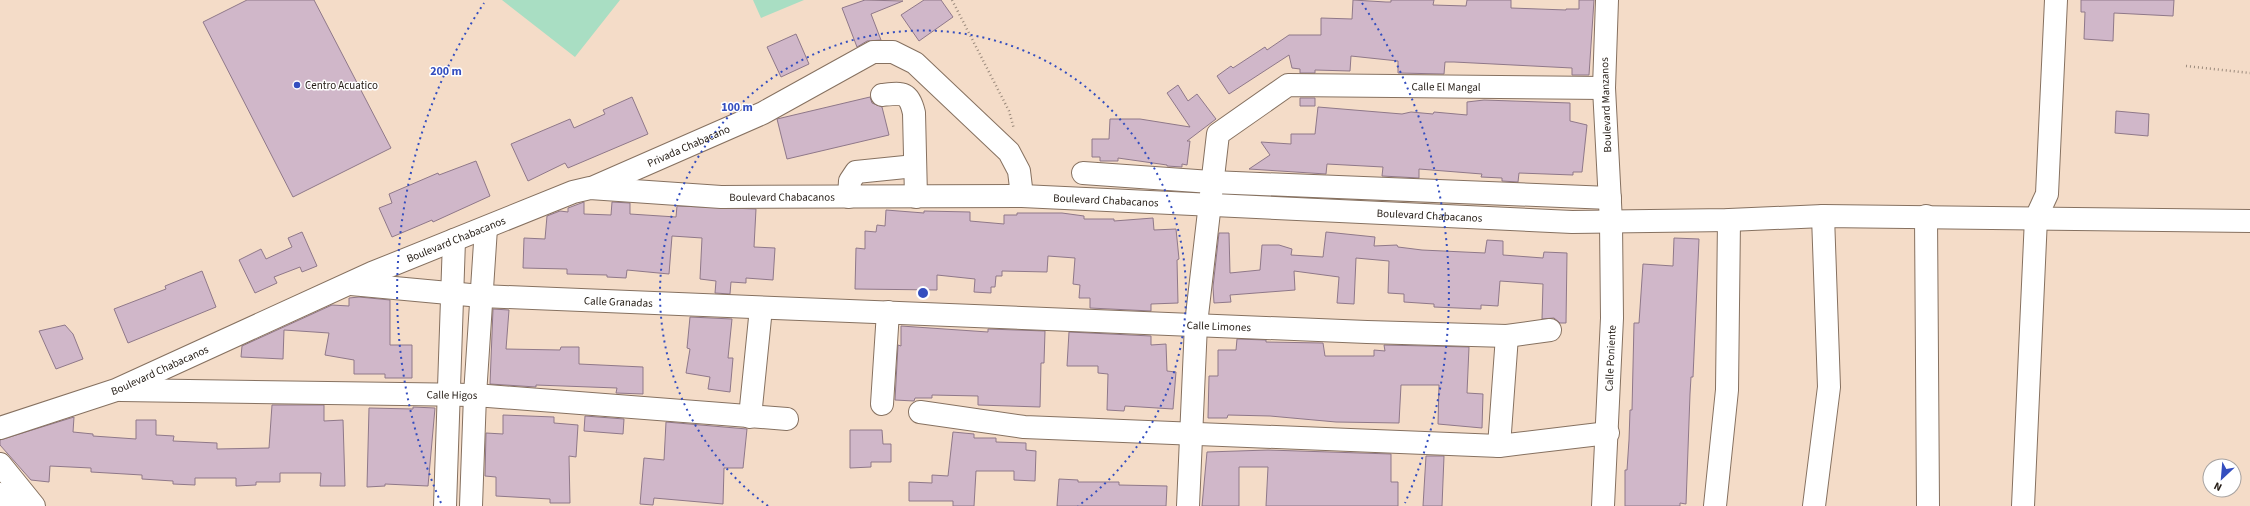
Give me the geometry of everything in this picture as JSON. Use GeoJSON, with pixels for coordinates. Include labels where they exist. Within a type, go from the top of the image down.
{"type":"FeatureCollection","features":[{"type":"Feature","properties":{"kind":"street","name":"Boulevard Manzanos"},"geometry":{"type":"LineString","coordinates":[[1607,0],[1604,88],[1611,210]]}},
{"type":"Feature","properties":{"kind":"street"},"geometry":{"type":"LineString","coordinates":[[2023,506],[2036,218],[2047,194],[2056,0]]}},
{"type":"Feature","properties":{"kind":"street","name":"Privada Chabacano"},"geometry":{"type":"LineString","coordinates":[[590,188],[763,113],[873,52],[893,52],[914,63],[1009,152]]}},
{"type":"Feature","properties":{"kind":"street","name":"Calle El Mangal"},"geometry":{"type":"LineString","coordinates":[[1211,182],[1218,134],[1288,85],[1604,88]]}},
{"type":"Feature","properties":{"kind":"street"},"geometry":{"type":"LineString","coordinates":[[882,94],[900,94],[907,96],[911,101],[914,113],[916,196]]}},
{"type":"Feature","properties":{"kind":"street"},"geometry":{"type":"LineString","coordinates":[[1009,152],[1019,171],[1022,196]]}},
{"type":"Feature","properties":{"kind":"street"},"geometry":{"type":"LineString","coordinates":[[850,196],[850,181],[856,172],[915,166]]}},
{"type":"Feature","properties":{"kind":"street"},"geometry":{"type":"LineString","coordinates":[[1083,173],[1611,210],[1729,220],[1823,216],[1926,216],[2250,221]]}},
{"type":"Feature","properties":{"kind":"street"},"geometry":{"type":"LineString","coordinates":[[1188,506],[1190,432],[1196,324],[1211,182]]}},
{"type":"Feature","properties":{"kind":"street","name":"Boulevard Chabacanos"},"geometry":{"type":"LineString","coordinates":[[0,428],[116,390],[350,284],[573,192],[590,188],[722,197],[1022,196],[1572,222],[1611,210]]}},
{"type":"Feature","properties":{"kind":"street","name":"Calle Poniente"},"geometry":{"type":"LineString","coordinates":[[1603,506],[1608,433],[1612,318],[1611,210]]}},
{"type":"Feature","properties":{"kind":"street"},"geometry":{"type":"LineString","coordinates":[[1814,506],[1829,387],[1823,216]]}},
{"type":"Feature","properties":{"kind":"street"},"geometry":{"type":"LineString","coordinates":[[1926,216],[1928,506]]}},
{"type":"Feature","properties":{"kind":"street"},"geometry":{"type":"LineString","coordinates":[[1715,506],[1727,390],[1729,220]]}},
{"type":"Feature","properties":{"kind":"street"},"geometry":{"type":"LineString","coordinates":[[471,506],[475,395],[486,228]]}},
{"type":"Feature","properties":{"kind":"street"},"geometry":{"type":"LineString","coordinates":[[445,506],[454,240]]}},
{"type":"Feature","properties":{"kind":"street","name":"Calle Granadas"},"geometry":{"type":"LineString","coordinates":[[350,284],[481,296],[888,312]]}},
{"type":"Feature","properties":{"kind":"street"},"geometry":{"type":"LineString","coordinates":[[750,417],[761,308]]}},
{"type":"Feature","properties":{"kind":"street"},"geometry":{"type":"LineString","coordinates":[[882,404],[888,312]]}},
{"type":"Feature","properties":{"kind":"street","name":"Calle Limones"},"geometry":{"type":"LineString","coordinates":[[888,312],[1507,336],[1550,330]]}},
{"type":"Feature","properties":{"kind":"street"},"geometry":{"type":"LineString","coordinates":[[1499,446],[1507,336]]}},
{"type":"Feature","properties":{"kind":"street","name":"Calle Higos"},"geometry":{"type":"LineString","coordinates":[[116,390],[475,395],[788,419]]}},
{"type":"Feature","properties":{"kind":"street"},"geometry":{"type":"LineString","coordinates":[[920,412],[1024,427],[1190,432],[1499,446],[1608,433]]}},
{"type":"Feature","properties":{"kind":"street"},"geometry":{"type":"LineString","coordinates":[[0,464],[34,506]]}},
{"type":"Feature","properties":{"kind":"street"},"geometry":{"type":"LineString","coordinates":[[0,494],[10,506]]}},
{"type":"Feature","properties":{"kind":"path"},"geometry":{"type":"LineString","coordinates":[[952,0],[1009,111],[1016,133],[1009,152]]}},
{"type":"Feature","properties":{"kind":"path"},"geometry":{"type":"LineString","coordinates":[[2186,66],[2250,73]]}},
{"type":"Feature","properties":{"kind":"green space"},"geometry":{"type":"Polygon","coordinates":[[[502,0],[620,0],[575,57],[502,0]]]}},
{"type":"Feature","properties":{"kind":"green space"},"geometry":{"type":"Polygon","coordinates":[[[753,0],[804,0],[761,18],[753,0]]]}},
{"type":"Feature","properties":{"kind":"building","name":"Centro Acuatico"},"geometry":{"type":"Polygon","coordinates":[[[247,0],[314,0],[391,148],[293,197],[203,22],[247,0]]]}},
{"type":"Feature","properties":{"kind":"building"},"geometry":{"type":"Polygon","coordinates":[[[865,0],[903,1],[871,14],[881,40],[867,41],[857,47],[842,8],[865,0]]]}},
{"type":"Feature","properties":{"kind":"building"},"geometry":{"type":"Polygon","coordinates":[[[924,0],[941,0],[953,17],[919,41],[901,15],[924,0]]]}},
{"type":"Feature","properties":{"kind":"building"},"geometry":{"type":"Polygon","coordinates":[[[1353,0],[1391,2],[1391,0],[1434,0],[1433,5],[1466,6],[1467,0],[1511,0],[1511,8],[1566,10],[1579,9],[1579,0],[1594,0],[1589,75],[1572,75],[1572,68],[1454,62],[1445,62],[1444,74],[1398,73],[1398,61],[1351,56],[1350,71],[1315,70],[1315,73],[1300,73],[1300,69],[1292,68],[1289,55],[1229,94],[1217,76],[1231,66],[1233,68],[1265,47],[1267,50],[1289,35],[1321,35],[1321,18],[1352,19],[1353,0]]]}},
{"type":"Feature","properties":{"kind":"building"},"geometry":{"type":"Polygon","coordinates":[[[2081,0],[2174,0],[2173,16],[2114,13],[2113,41],[2084,39],[2085,12],[2081,12],[2081,0]]]}},
{"type":"Feature","properties":{"kind":"building"},"geometry":{"type":"Polygon","coordinates":[[[796,34],[809,64],[781,77],[767,47],[796,34]]]}},
{"type":"Feature","properties":{"kind":"building"},"geometry":{"type":"Polygon","coordinates":[[[1178,85],[1188,101],[1197,94],[1216,119],[1187,141],[1190,141],[1187,165],[1182,164],[1182,167],[1167,166],[1118,158],[1118,161],[1100,161],[1100,157],[1092,157],[1092,139],[1109,139],[1110,119],[1140,119],[1190,127],[1167,93],[1178,85]]]}},
{"type":"Feature","properties":{"kind":"building"},"geometry":{"type":"Polygon","coordinates":[[[632,97],[648,134],[568,168],[565,163],[528,181],[511,144],[570,119],[574,128],[605,114],[603,110],[632,97]]]}},
{"type":"Feature","properties":{"kind":"building"},"geometry":{"type":"Polygon","coordinates":[[[870,97],[872,103],[882,107],[889,135],[787,159],[777,119],[870,97]]]}},
{"type":"Feature","properties":{"kind":"building"},"geometry":{"type":"Polygon","coordinates":[[[1300,98],[1315,98],[1315,106],[1300,106],[1300,98]]]}},
{"type":"Feature","properties":{"kind":"building"},"geometry":{"type":"Polygon","coordinates":[[[1484,100],[1570,103],[1570,121],[1587,125],[1582,172],[1573,172],[1573,175],[1519,173],[1518,182],[1502,181],[1502,178],[1481,177],[1482,174],[1419,169],[1419,178],[1382,176],[1383,167],[1327,164],[1326,174],[1249,169],[1270,155],[1261,142],[1291,144],[1291,134],[1315,134],[1318,107],[1402,114],[1411,112],[1433,114],[1434,112],[1467,115],[1467,102],[1484,100]]]}},
{"type":"Feature","properties":{"kind":"building"},"geometry":{"type":"Polygon","coordinates":[[[2116,111],[2149,114],[2148,136],[2115,133],[2116,111]]]}},
{"type":"Feature","properties":{"kind":"building"},"geometry":{"type":"Polygon","coordinates":[[[476,161],[490,196],[433,222],[432,220],[392,237],[379,208],[392,203],[389,194],[438,173],[439,175],[476,161]]]}},
{"type":"Feature","properties":{"kind":"building"},"geometry":{"type":"Polygon","coordinates":[[[584,202],[584,214],[611,215],[612,202],[630,203],[630,214],[676,217],[677,206],[756,209],[754,247],[775,248],[773,280],[746,278],[746,283],[731,282],[730,294],[715,293],[716,281],[700,279],[702,238],[672,236],[669,274],[627,270],[626,278],[607,277],[607,275],[567,274],[567,269],[523,268],[524,238],[545,239],[547,216],[560,211],[568,212],[568,208],[584,202]]]}},
{"type":"Feature","properties":{"kind":"building"},"geometry":{"type":"Polygon","coordinates":[[[886,210],[924,213],[924,211],[970,212],[970,221],[1004,224],[1004,215],[1017,215],[1017,213],[1062,213],[1084,216],[1084,219],[1114,219],[1114,221],[1153,218],[1154,230],[1176,229],[1179,259],[1177,260],[1178,303],[1151,304],[1151,311],[1090,308],[1090,298],[1079,298],[1080,285],[1073,284],[1075,258],[1048,256],[1047,272],[1002,271],[1002,276],[996,276],[995,287],[991,287],[991,293],[974,292],[975,279],[937,275],[937,290],[855,289],[856,248],[865,249],[865,231],[876,232],[877,225],[885,226],[886,210]]]}},
{"type":"Feature","properties":{"kind":"building"},"geometry":{"type":"Polygon","coordinates":[[[302,232],[317,266],[302,272],[300,267],[274,277],[277,283],[255,293],[239,260],[261,249],[266,259],[292,247],[288,238],[302,232]]]}},
{"type":"Feature","properties":{"kind":"building"},"geometry":{"type":"Polygon","coordinates":[[[1326,232],[1375,237],[1374,246],[1397,245],[1398,247],[1422,250],[1485,253],[1487,240],[1503,241],[1503,255],[1543,258],[1544,252],[1567,253],[1566,323],[1560,323],[1554,318],[1542,319],[1543,284],[1500,281],[1498,306],[1481,305],[1481,309],[1434,307],[1434,304],[1404,302],[1404,294],[1388,293],[1389,261],[1356,258],[1354,304],[1337,303],[1339,277],[1294,271],[1295,290],[1230,295],[1231,302],[1214,303],[1213,287],[1219,233],[1229,233],[1230,273],[1260,270],[1262,245],[1279,245],[1292,249],[1291,255],[1323,257],[1326,232]]]}},
{"type":"Feature","properties":{"kind":"building"},"geometry":{"type":"Polygon","coordinates":[[[1674,238],[1699,239],[1693,377],[1691,377],[1690,394],[1686,504],[1680,503],[1680,506],[1625,506],[1625,470],[1627,470],[1630,410],[1632,410],[1634,323],[1639,323],[1643,264],[1673,266],[1674,238]]]}},
{"type":"Feature","properties":{"kind":"building"},"geometry":{"type":"Polygon","coordinates":[[[202,271],[216,307],[128,343],[114,309],[166,289],[165,286],[202,271]]]}},
{"type":"Feature","properties":{"kind":"building"},"geometry":{"type":"Polygon","coordinates":[[[359,297],[390,300],[390,345],[412,345],[412,378],[385,378],[385,374],[354,374],[354,360],[325,355],[329,333],[284,330],[283,359],[241,357],[242,346],[332,305],[349,306],[349,298],[359,297]]]}},
{"type":"Feature","properties":{"kind":"building"},"geometry":{"type":"Polygon","coordinates":[[[493,309],[509,310],[506,349],[560,350],[561,347],[579,347],[579,364],[643,367],[643,394],[616,393],[617,388],[536,385],[536,387],[490,384],[493,309]]]}},
{"type":"Feature","properties":{"kind":"building"},"geometry":{"type":"Polygon","coordinates":[[[690,317],[732,319],[728,358],[733,358],[730,392],[708,389],[710,377],[686,373],[690,349],[687,348],[690,317]]]}},
{"type":"Feature","properties":{"kind":"building"},"geometry":{"type":"Polygon","coordinates":[[[65,325],[73,334],[83,359],[56,369],[39,331],[65,325]]]}},
{"type":"Feature","properties":{"kind":"building"},"geometry":{"type":"Polygon","coordinates":[[[901,326],[988,332],[988,329],[1045,331],[1044,363],[1041,363],[1040,407],[978,405],[978,396],[932,395],[932,398],[915,398],[914,401],[895,400],[898,345],[901,346],[901,326]]]}},
{"type":"Feature","properties":{"kind":"building"},"geometry":{"type":"Polygon","coordinates":[[[1069,332],[1151,336],[1151,345],[1166,344],[1167,371],[1176,372],[1173,409],[1125,406],[1124,411],[1107,410],[1108,374],[1098,373],[1098,366],[1067,366],[1069,332]]]}},
{"type":"Feature","properties":{"kind":"building"},"geometry":{"type":"Polygon","coordinates":[[[1237,339],[1266,340],[1266,342],[1323,343],[1325,356],[1374,356],[1374,350],[1385,351],[1384,345],[1469,347],[1467,393],[1483,394],[1482,428],[1438,424],[1439,385],[1401,385],[1399,423],[1336,422],[1270,416],[1228,415],[1227,418],[1208,418],[1209,376],[1218,376],[1218,350],[1236,350],[1237,339]]]}},
{"type":"Feature","properties":{"kind":"building"},"geometry":{"type":"Polygon","coordinates":[[[272,405],[324,405],[324,421],[343,420],[345,486],[320,486],[321,473],[280,473],[280,482],[256,482],[256,485],[236,486],[236,478],[195,478],[195,485],[173,484],[173,481],[142,479],[142,475],[91,472],[91,468],[50,466],[49,482],[31,480],[0,445],[0,440],[74,417],[73,432],[93,434],[93,436],[136,439],[136,420],[156,420],[156,435],[174,436],[173,441],[217,443],[217,449],[269,448],[272,405]]]}},
{"type":"Feature","properties":{"kind":"building"},"geometry":{"type":"Polygon","coordinates":[[[413,407],[435,408],[428,486],[385,484],[385,486],[367,487],[369,408],[413,409],[413,407]]]}},
{"type":"Feature","properties":{"kind":"building"},"geometry":{"type":"Polygon","coordinates":[[[503,415],[554,417],[554,423],[578,425],[576,457],[569,456],[570,503],[550,503],[550,499],[496,496],[496,477],[485,476],[486,433],[503,434],[503,415]]]}},
{"type":"Feature","properties":{"kind":"building"},"geometry":{"type":"Polygon","coordinates":[[[585,416],[624,419],[623,434],[584,431],[585,416]]]}},
{"type":"Feature","properties":{"kind":"building"},"geometry":{"type":"Polygon","coordinates":[[[666,422],[747,429],[743,468],[724,468],[723,504],[654,498],[653,505],[640,504],[644,458],[664,460],[666,422]]]}},
{"type":"Feature","properties":{"kind":"building"},"geometry":{"type":"Polygon","coordinates":[[[850,430],[882,430],[883,444],[891,444],[891,462],[871,462],[871,467],[850,468],[850,430]]]}},
{"type":"Feature","properties":{"kind":"building"},"geometry":{"type":"Polygon","coordinates":[[[953,432],[974,434],[974,438],[996,438],[996,442],[1026,443],[1026,450],[1036,451],[1035,481],[1014,480],[1014,471],[976,471],[974,506],[953,506],[953,501],[909,501],[909,482],[932,483],[932,475],[948,476],[953,432]]]}},
{"type":"Feature","properties":{"kind":"building"},"geometry":{"type":"Polygon","coordinates":[[[1268,450],[1391,454],[1391,482],[1398,482],[1398,506],[1266,506],[1268,467],[1239,467],[1239,506],[1202,506],[1207,452],[1268,450]]]}},
{"type":"Feature","properties":{"kind":"building"},"geometry":{"type":"Polygon","coordinates":[[[1426,456],[1444,456],[1442,506],[1423,506],[1426,456]]]}},
{"type":"Feature","properties":{"kind":"building"},"geometry":{"type":"Polygon","coordinates":[[[1059,479],[1078,480],[1078,482],[1119,482],[1119,485],[1167,486],[1166,506],[1057,506],[1059,479]]]}},
{"type":"Feature","properties":{"kind":"place","name":"Centro Acuatico"},"geometry":{"type":"Point","coordinates":[297,85]}}]}
